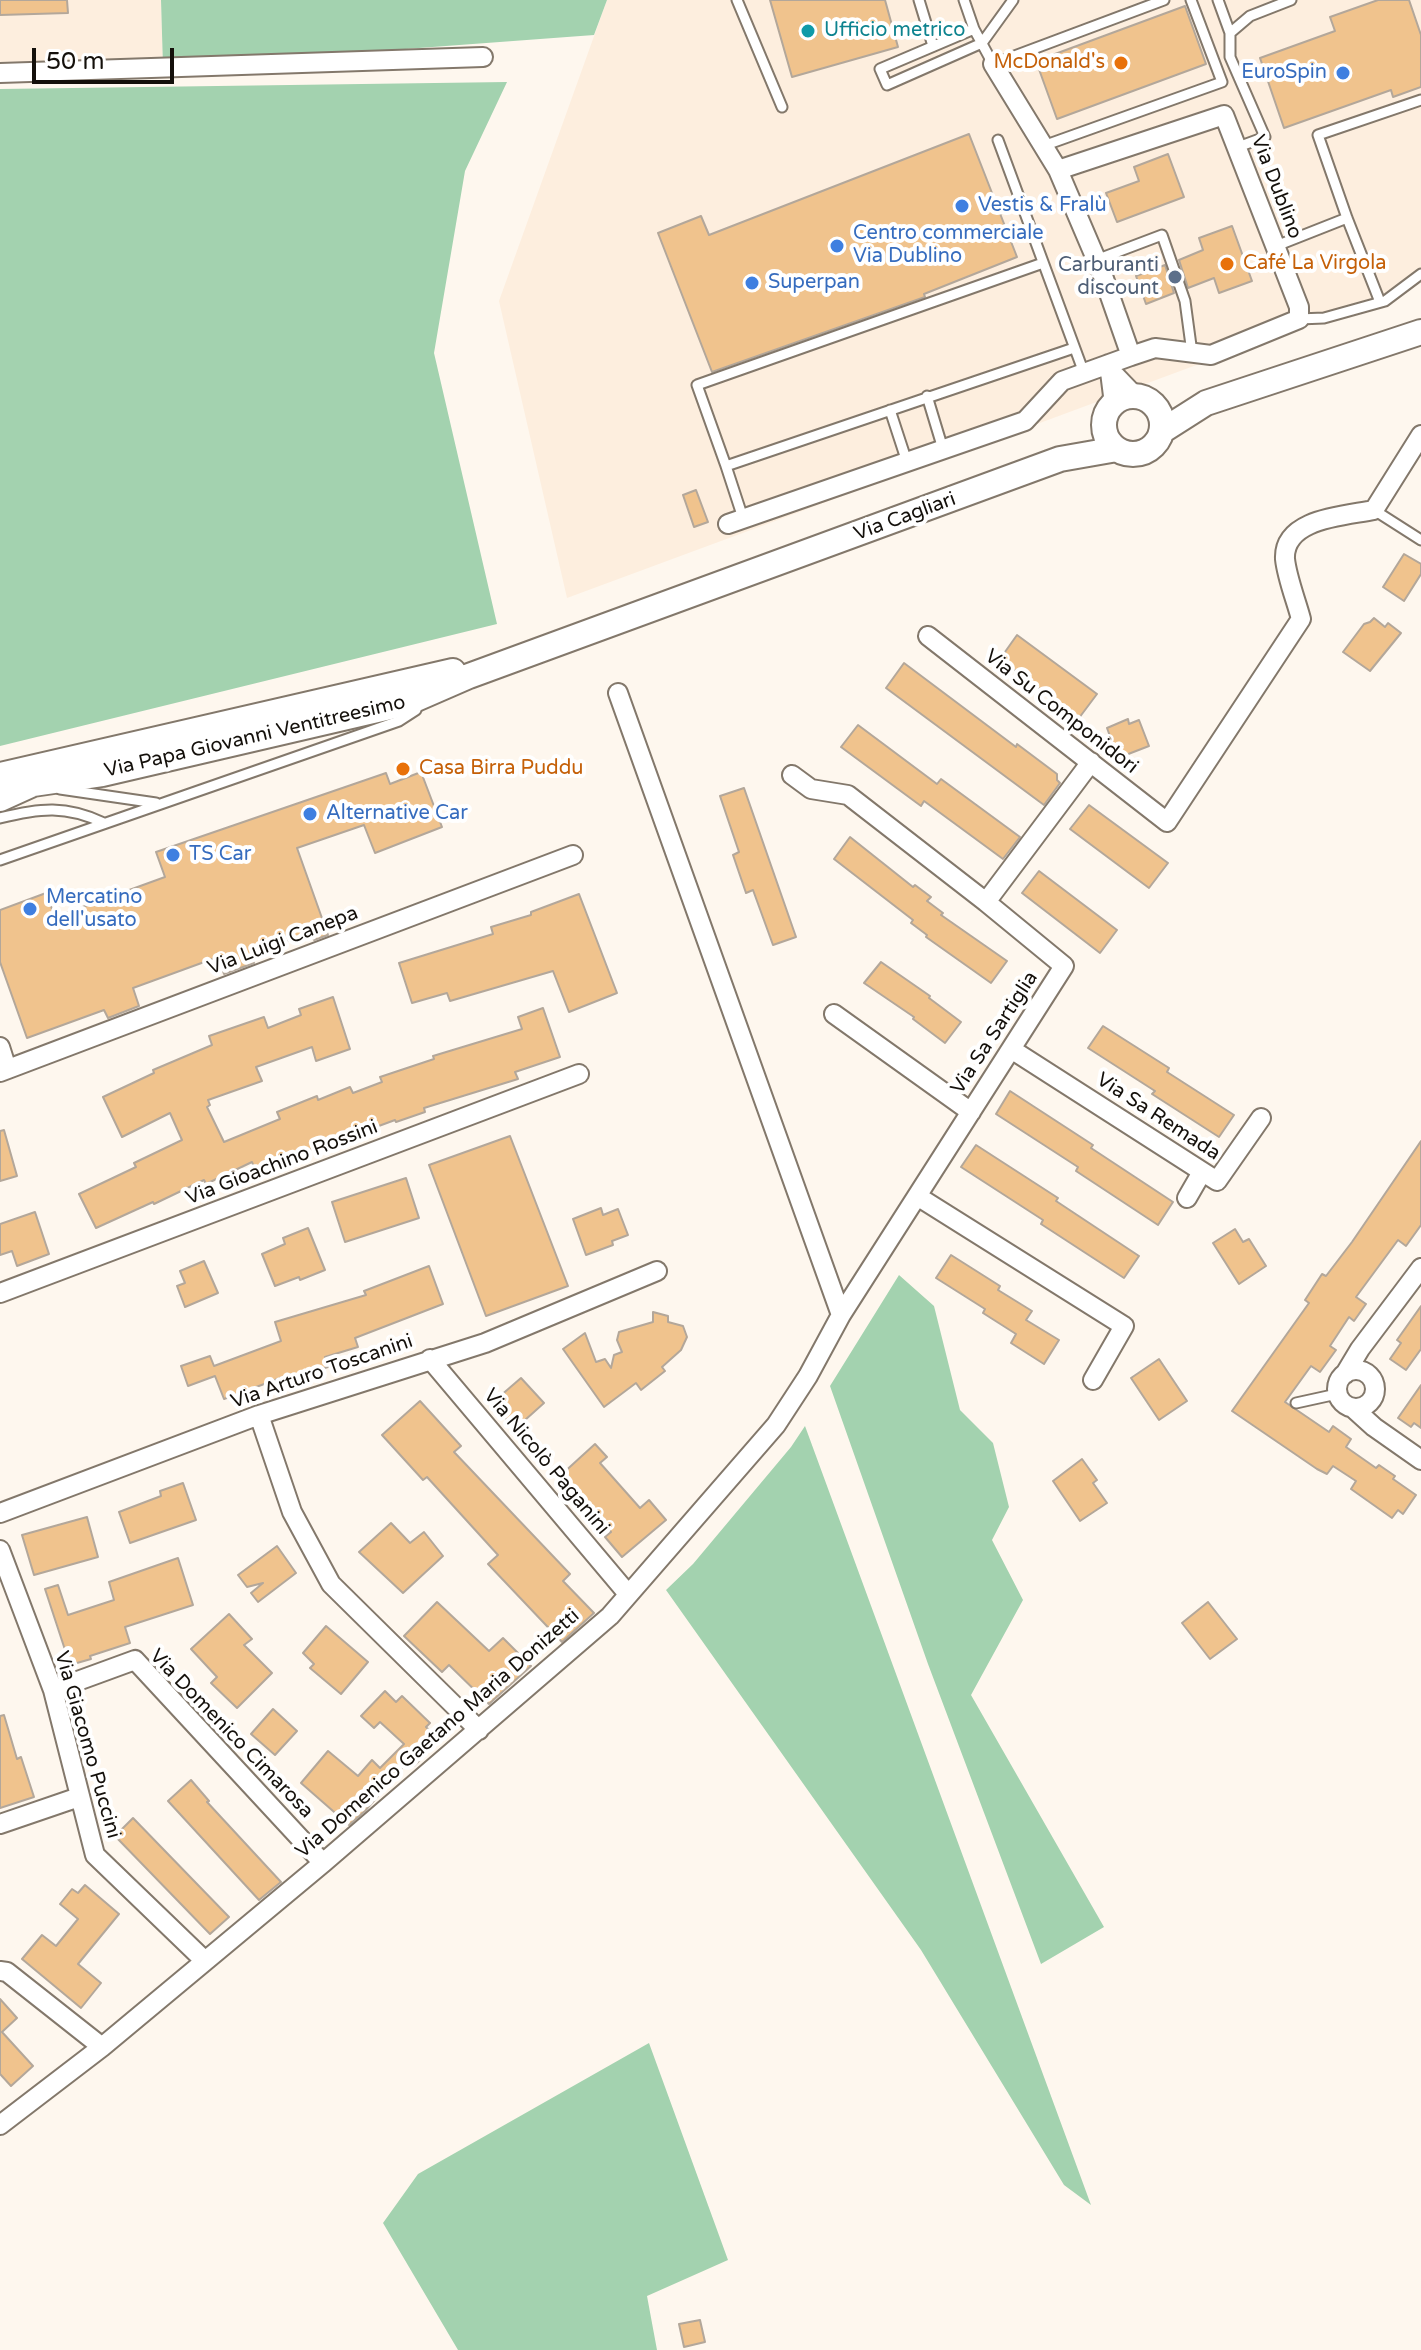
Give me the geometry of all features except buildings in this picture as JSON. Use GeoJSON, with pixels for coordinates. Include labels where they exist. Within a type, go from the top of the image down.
{"type":"FeatureCollection","features":[{"type":"Feature","properties":{"kind":"main road","name":"Via Cagliari"},"geometry":{"type":"LineString","coordinates":[[590,632],[1060,459],[1117,449],[1130,454],[1144,452],[1156,444],[1162,431],[1206,403],[1421,332]]}},
{"type":"Feature","properties":{"kind":"main road","name":"Via Cagliari"},"geometry":{"type":"LineString","coordinates":[[1060,459],[1127,407],[1206,403]]}},
{"type":"Feature","properties":{"kind":"main road"},"geometry":{"type":"LineString","coordinates":[[1117,449],[1108,438],[1127,407],[1160,414],[1162,431]]}},
{"type":"Feature","properties":{"kind":"main road","name":"Via Papa Giovanni Ventitreesimo"},"geometry":{"type":"LineString","coordinates":[[0,799],[33,784],[102,774],[407,703],[469,676],[590,632]]}},
{"type":"Feature","properties":{"kind":"main road","name":"Via Papa Giovanni Ventitreesimo"},"geometry":{"type":"LineString","coordinates":[[0,775],[444,673],[507,664]]}},
{"type":"Feature","properties":{"kind":"street"},"geometry":{"type":"LineString","coordinates":[[0,73],[483,57]]}},
{"type":"Feature","properties":{"kind":"street"},"geometry":{"type":"LineString","coordinates":[[993,64],[1058,170],[1096,260],[1131,356]]}},
{"type":"Feature","properties":{"kind":"street","name":"Via Dublino"},"geometry":{"type":"LineString","coordinates":[[1058,170],[1224,115],[1299,307],[1299,319]]}},
{"type":"Feature","properties":{"kind":"street"},"geometry":{"type":"LineString","coordinates":[[735,521],[1025,421],[1062,381],[1110,368],[1131,356],[1155,348],[1211,355],[1299,319]]}},
{"type":"Feature","properties":{"kind":"street"},"geometry":{"type":"LineString","coordinates":[[1110,368],[1127,407]]}},
{"type":"Feature","properties":{"kind":"street"},"geometry":{"type":"LineString","coordinates":[[1374,510],[1421,435]]}},
{"type":"Feature","properties":{"kind":"street","name":"Via Su Componidori"},"geometry":{"type":"LineString","coordinates":[[928,636],[1167,822],[1301,619],[1285,554],[1293,534],[1311,524],[1374,510]]}},
{"type":"Feature","properties":{"kind":"street"},"geometry":{"type":"LineString","coordinates":[[618,693],[841,1315]]}},
{"type":"Feature","properties":{"kind":"street"},"geometry":{"type":"LineString","coordinates":[[792,775],[811,789],[848,795],[986,902],[1091,762]]}},
{"type":"Feature","properties":{"kind":"street","name":"Via Luigi Canepa"},"geometry":{"type":"LineString","coordinates":[[4,1070],[573,855]]}},
{"type":"Feature","properties":{"kind":"street","name":"Via Sa Sartiglia"},"geometry":{"type":"LineString","coordinates":[[841,1315],[1064,966],[986,902]]}},
{"type":"Feature","properties":{"kind":"street"},"geometry":{"type":"LineString","coordinates":[[834,1014],[971,1112]]}},
{"type":"Feature","properties":{"kind":"street"},"geometry":{"type":"LineString","coordinates":[[0,1047],[4,1070]]}},
{"type":"Feature","properties":{"kind":"street","name":"Via Sa Remada"},"geometry":{"type":"LineString","coordinates":[[1011,1049],[1217,1181],[1261,1118]]}},
{"type":"Feature","properties":{"kind":"street","name":"Via Gioachino Rossini"},"geometry":{"type":"LineString","coordinates":[[0,1293],[579,1074]]}},
{"type":"Feature","properties":{"kind":"street"},"geometry":{"type":"LineString","coordinates":[[1187,1198],[1202,1172]]}},
{"type":"Feature","properties":{"kind":"street"},"geometry":{"type":"LineString","coordinates":[[917,1196],[1124,1326],[1093,1380]]}},
{"type":"Feature","properties":{"kind":"street"},"geometry":{"type":"LineString","coordinates":[[1421,1268],[1360,1349],[1340,1379],[1337,1394],[1341,1401],[1374,1427],[1421,1460]]}},
{"type":"Feature","properties":{"kind":"street","name":"Via Arturo Toscanini"},"geometry":{"type":"LineString","coordinates":[[0,1513],[259,1415],[485,1343],[657,1271]]}},
{"type":"Feature","properties":{"kind":"street","name":"Via Domenico Gaetano Maria Donizetti"},"geometry":{"type":"LineString","coordinates":[[0,2125],[102,2047],[323,1863],[610,1616],[776,1425],[808,1376],[841,1315]]}},
{"type":"Feature","properties":{"kind":"street"},"geometry":{"type":"LineString","coordinates":[[1360,1349],[1366,1373],[1374,1385],[1374,1427]]}},
{"type":"Feature","properties":{"kind":"street","name":"Via Nicolò Paganini"},"geometry":{"type":"LineString","coordinates":[[430,1359],[628,1594]]}},
{"type":"Feature","properties":{"kind":"street"},"geometry":{"type":"LineString","coordinates":[[1345,1374],[1352,1371],[1366,1373]]}},
{"type":"Feature","properties":{"kind":"street"},"geometry":{"type":"LineString","coordinates":[[1353,1408],[1361,1408],[1372,1399]]}},
{"type":"Feature","properties":{"kind":"street"},"geometry":{"type":"LineString","coordinates":[[259,1415],[292,1512],[331,1584],[479,1730]]}},
{"type":"Feature","properties":{"kind":"street","name":"Via Giacomo Puccini"},"geometry":{"type":"LineString","coordinates":[[0,1550],[53,1690],[95,1855],[205,1961]]}},
{"type":"Feature","properties":{"kind":"street","name":"Via Domenico Cimarosa"},"geometry":{"type":"LineString","coordinates":[[53,1690],[135,1660],[323,1863]]}},
{"type":"Feature","properties":{"kind":"street"},"geometry":{"type":"LineString","coordinates":[[0,1824],[79,1797]]}},
{"type":"Feature","properties":{"kind":"street"},"geometry":{"type":"LineString","coordinates":[[0,1971],[7,1972],[102,2047]]}},
{"type":"Feature","properties":{"kind":"lane"},"geometry":{"type":"LineString","coordinates":[[737,0],[782,107]]}},
{"type":"Feature","properties":{"kind":"lane"},"geometry":{"type":"LineString","coordinates":[[919,0],[933,46]]}},
{"type":"Feature","properties":{"kind":"lane"},"geometry":{"type":"LineString","coordinates":[[964,0],[974,29],[993,64],[1164,0]]}},
{"type":"Feature","properties":{"kind":"lane"},"geometry":{"type":"LineString","coordinates":[[974,29],[880,69],[887,85],[982,43],[1013,0]]}},
{"type":"Feature","properties":{"kind":"lane"},"geometry":{"type":"LineString","coordinates":[[1043,146],[1222,82],[1191,0]]}},
{"type":"Feature","properties":{"kind":"lane"},"geometry":{"type":"LineString","coordinates":[[1218,0],[1230,33],[1230,57],[1265,137],[1238,147]]}},
{"type":"Feature","properties":{"kind":"lane"},"geometry":{"type":"LineString","coordinates":[[1230,33],[1250,16],[1291,0]]}},
{"type":"Feature","properties":{"kind":"lane"},"geometry":{"type":"LineString","coordinates":[[1380,302],[1318,135],[1421,100]]}},
{"type":"Feature","properties":{"kind":"lane"},"geometry":{"type":"LineString","coordinates":[[998,140],[1084,373]]}},
{"type":"Feature","properties":{"kind":"lane"},"geometry":{"type":"LineString","coordinates":[[1276,246],[1347,218]]}},
{"type":"Feature","properties":{"kind":"lane"},"geometry":{"type":"LineString","coordinates":[[1096,260],[1162,235],[1185,301],[1192,353]]}},
{"type":"Feature","properties":{"kind":"lane"},"geometry":{"type":"LineString","coordinates":[[735,521],[726,466],[697,385],[1043,263]]}},
{"type":"Feature","properties":{"kind":"lane"},"geometry":{"type":"LineString","coordinates":[[1299,319],[1324,318],[1380,302],[1421,274]]}},
{"type":"Feature","properties":{"kind":"lane"},"geometry":{"type":"LineString","coordinates":[[726,466],[1074,348]]}},
{"type":"Feature","properties":{"kind":"lane"},"geometry":{"type":"LineString","coordinates":[[927,396],[943,449]]}},
{"type":"Feature","properties":{"kind":"lane"},"geometry":{"type":"LineString","coordinates":[[890,410],[907,462]]}},
{"type":"Feature","properties":{"kind":"lane"},"geometry":{"type":"LineString","coordinates":[[1374,510],[1421,540]]}},
{"type":"Feature","properties":{"kind":"lane"},"geometry":{"type":"LineString","coordinates":[[0,860],[399,721],[469,676]]}},
{"type":"Feature","properties":{"kind":"lane"},"geometry":{"type":"LineString","coordinates":[[33,784],[159,804]]}},
{"type":"Feature","properties":{"kind":"lane"},"geometry":{"type":"LineString","coordinates":[[0,818],[44,809],[77,812],[104,823]]}},
{"type":"Feature","properties":{"kind":"lane"},"geometry":{"type":"LineString","coordinates":[[1296,1403],[1337,1394]]}},
{"type":"Feature","properties":{"kind":"shaded area"},"geometry":{"type":"Polygon","coordinates":[[[0,0],[161,0],[163,67],[0,73],[0,0]]]}},
{"type":"Feature","properties":{"kind":"shaded area"},"geometry":{"type":"Polygon","coordinates":[[[607,0],[1421,0],[1421,269],[1391,293],[567,598],[499,301],[607,0]]]}},
{"type":"Feature","properties":{"kind":"green space"},"geometry":{"type":"Polygon","coordinates":[[[161,0],[607,0],[594,35],[163,67],[161,0]]]}},
{"type":"Feature","properties":{"kind":"green space"},"geometry":{"type":"Polygon","coordinates":[[[507,82],[465,171],[434,353],[497,624],[0,746],[0,89],[507,82]]]}},
{"type":"Feature","properties":{"kind":"green space"},"geometry":{"type":"Polygon","coordinates":[[[899,1275],[934,1306],[960,1410],[993,1443],[1009,1507],[992,1540],[1023,1600],[971,1695],[1104,1927],[1041,1964],[928,1664],[830,1386],[899,1275]]]}},
{"type":"Feature","properties":{"kind":"green space"},"geometry":{"type":"Polygon","coordinates":[[[805,1426],[1091,2205],[1064,2185],[921,1950],[666,1590],[693,1564],[805,1426]]]}},
{"type":"Feature","properties":{"kind":"green space"},"geometry":{"type":"Polygon","coordinates":[[[649,2043],[728,2260],[647,2296],[657,2350],[458,2350],[383,2223],[418,2174],[649,2043]]]}},
{"type":"Feature","properties":{"kind":"place","name":"Ufficio metrico"},"geometry":{"type":"Point","coordinates":[808,31]}},
{"type":"Feature","properties":{"kind":"place","name":"McDonald's"},"geometry":{"type":"Point","coordinates":[1121,63]}},
{"type":"Feature","properties":{"kind":"place","name":"EuroSpin"},"geometry":{"type":"Point","coordinates":[1343,73]}},
{"type":"Feature","properties":{"kind":"place","name":"Vestis & Fralù"},"geometry":{"type":"Point","coordinates":[962,206]}},
{"type":"Feature","properties":{"kind":"place","name":"Centro commerciale Via Dublino"},"geometry":{"type":"Point","coordinates":[837,246]}},
{"type":"Feature","properties":{"kind":"place","name":"Café La Virgola"},"geometry":{"type":"Point","coordinates":[1227,264]}},
{"type":"Feature","properties":{"kind":"place","name":"Carburanti discount"},"geometry":{"type":"Point","coordinates":[1175,277]}},
{"type":"Feature","properties":{"kind":"place","name":"Superpan"},"geometry":{"type":"Point","coordinates":[752,283]}},
{"type":"Feature","properties":{"kind":"place","name":"Casa Birra Puddu"},"geometry":{"type":"Point","coordinates":[403,769]}},
{"type":"Feature","properties":{"kind":"place","name":"Alternative Car"},"geometry":{"type":"Point","coordinates":[310,814]}},
{"type":"Feature","properties":{"kind":"place","name":"TS Car"},"geometry":{"type":"Point","coordinates":[173,855]}},
{"type":"Feature","properties":{"kind":"place","name":"Mercatino dell'usato"},"geometry":{"type":"Point","coordinates":[30,909]}}]}
